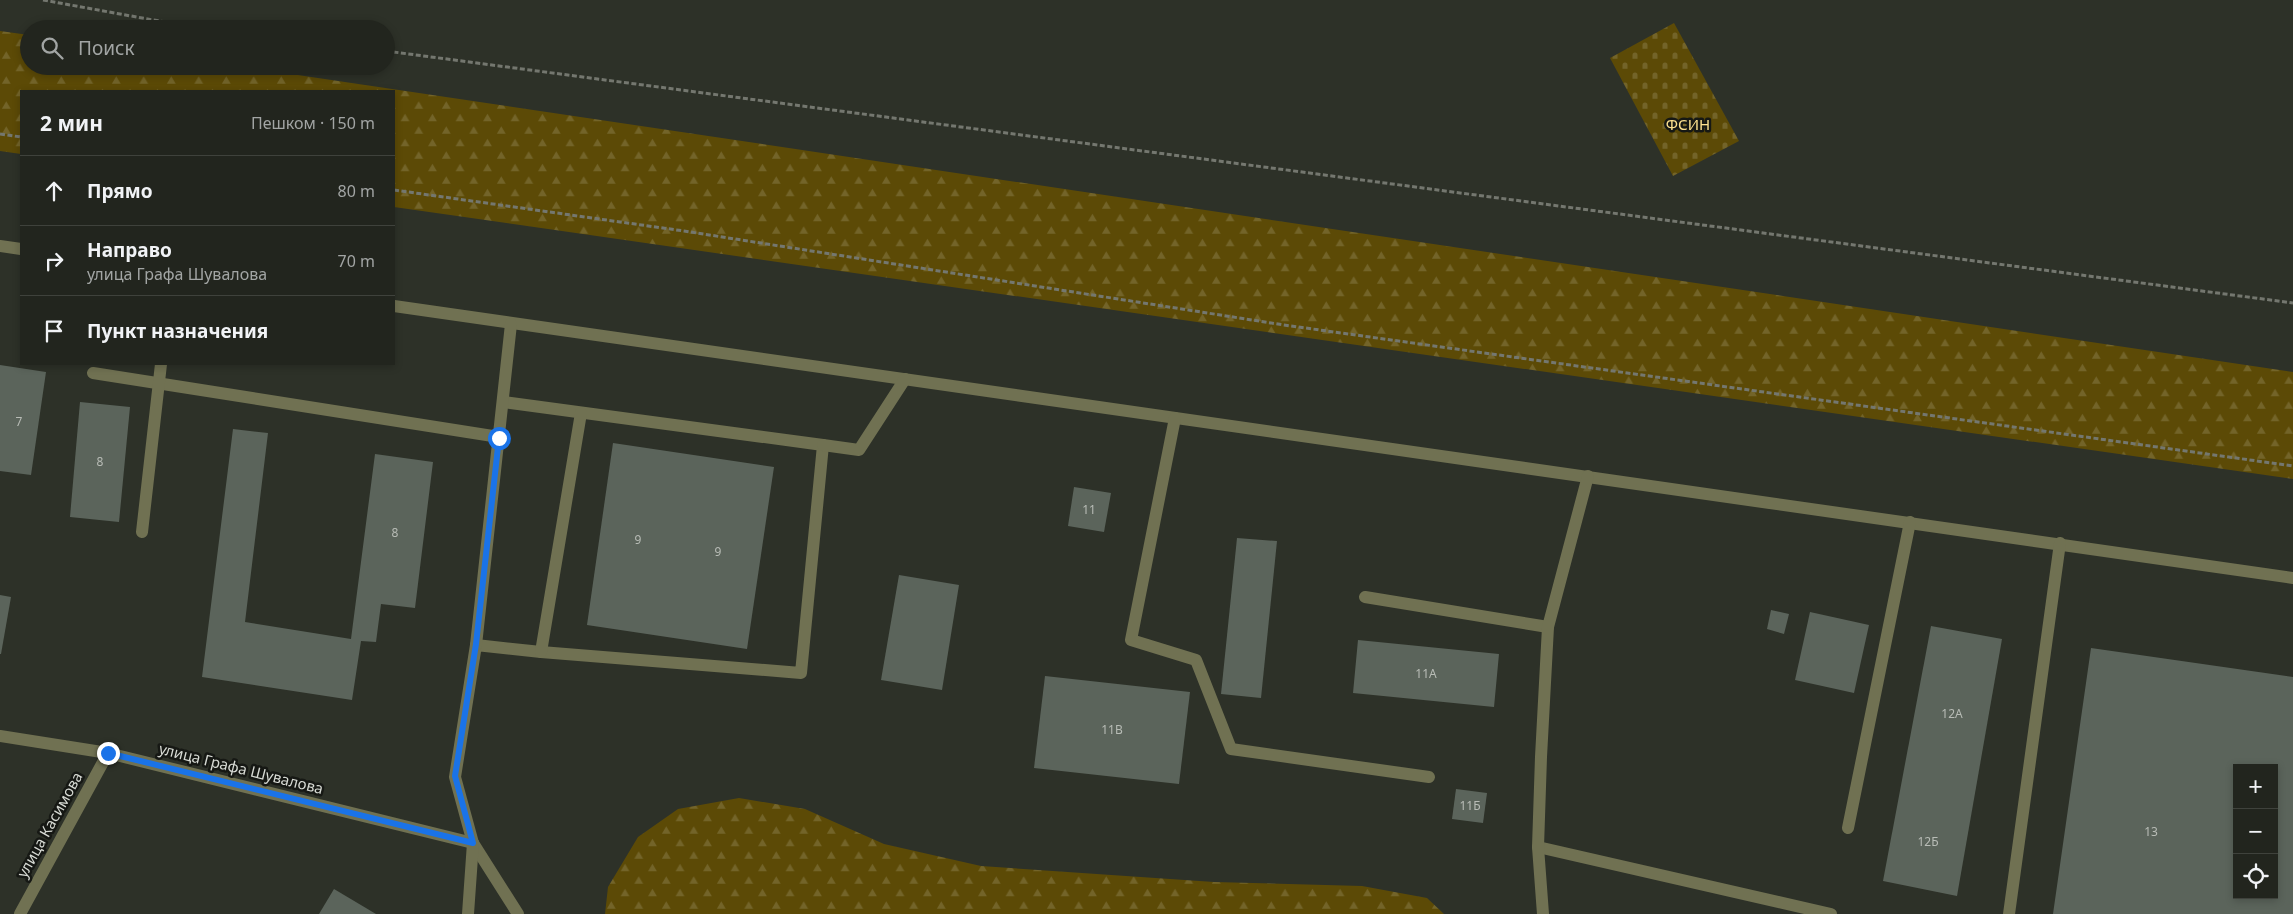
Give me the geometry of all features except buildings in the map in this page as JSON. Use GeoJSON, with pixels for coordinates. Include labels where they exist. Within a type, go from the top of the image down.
{"type":"FeatureCollection","features":[{"type":"Feature","properties":{"kind":"street"},"geometry":{"type":"LineString","coordinates":[[0,246],[20,249]]}},
{"type":"Feature","properties":{"kind":"street"},"geometry":{"type":"LineString","coordinates":[[395,306],[2060,543],[2293,578]]}},
{"type":"Feature","properties":{"kind":"street"},"geometry":{"type":"LineString","coordinates":[[511,324],[476,644],[455,776],[473,843],[518,914]]}},
{"type":"Feature","properties":{"kind":"street"},"geometry":{"type":"LineString","coordinates":[[142,532],[161,365]]}},
{"type":"Feature","properties":{"kind":"street"},"geometry":{"type":"LineString","coordinates":[[93,373],[499,438]]}},
{"type":"Feature","properties":{"kind":"street"},"geometry":{"type":"LineString","coordinates":[[503,402],[859,450],[905,379]]}},
{"type":"Feature","properties":{"kind":"street"},"geometry":{"type":"LineString","coordinates":[[541,652],[581,413]]}},
{"type":"Feature","properties":{"kind":"street"},"geometry":{"type":"LineString","coordinates":[[1175,418],[1131,640],[1196,660],[1231,749],[1429,777]]}},
{"type":"Feature","properties":{"kind":"street"},"geometry":{"type":"LineString","coordinates":[[476,644],[541,652],[800,673],[823,445]]}},
{"type":"Feature","properties":{"kind":"street"},"geometry":{"type":"LineString","coordinates":[[1543,914],[1538,847],[1548,627],[1588,476]]}},
{"type":"Feature","properties":{"kind":"street"},"geometry":{"type":"LineString","coordinates":[[1848,828],[1910,522]]}},
{"type":"Feature","properties":{"kind":"street"},"geometry":{"type":"LineString","coordinates":[[2008,914],[2060,543]]}},
{"type":"Feature","properties":{"kind":"street"},"geometry":{"type":"LineString","coordinates":[[1365,597],[1548,627]]}},
{"type":"Feature","properties":{"kind":"street","name":"улица Графа Шувалова"},"geometry":{"type":"LineString","coordinates":[[0,736],[108,753],[473,843]]}},
{"type":"Feature","properties":{"kind":"street","name":"улица Касимова"},"geometry":{"type":"LineString","coordinates":[[20,914],[108,753]]}},
{"type":"Feature","properties":{"kind":"street"},"geometry":{"type":"LineString","coordinates":[[468,914],[473,843]]}},
{"type":"Feature","properties":{"kind":"street"},"geometry":{"type":"LineString","coordinates":[[1538,847],[1831,914]]}},
{"type":"Feature","properties":{"kind":"path"},"geometry":{"type":"LineString","coordinates":[[43,0],[152,20]]}},
{"type":"Feature","properties":{"kind":"path"},"geometry":{"type":"LineString","coordinates":[[395,52],[2293,303]]}},
{"type":"Feature","properties":{"kind":"path"},"geometry":{"type":"LineString","coordinates":[[0,134],[20,137]]}},
{"type":"Feature","properties":{"kind":"path"},"geometry":{"type":"LineString","coordinates":[[395,190],[684,231],[1284,325],[2293,466]]}},
{"type":"Feature","properties":{"kind":"green space","name":"ФСИН"},"geometry":{"type":"Polygon","coordinates":[[[1674,23],[1739,141],[1673,176],[1610,58],[1674,23]]]}},
{"type":"Feature","properties":{"kind":"green space"},"geometry":{"type":"Polygon","coordinates":[[[0,31],[20,34],[20,75],[298,75],[2293,372],[2293,479],[395,207],[395,90],[20,90],[20,154],[0,151],[0,31]]]}},
{"type":"Feature","properties":{"kind":"green space"},"geometry":{"type":"Polygon","coordinates":[[[739,798],[805,809],[884,844],[981,866],[1214,882],[1362,886],[1427,898],[1444,914],[605,914],[608,887],[638,837],[678,809],[739,798]]]}},
{"type":"Feature","properties":{"kind":"route"},"geometry":{"type":"LineString","coordinates":[[108,753],[473,843],[455,776],[476,644],[499,438]]}}]}
